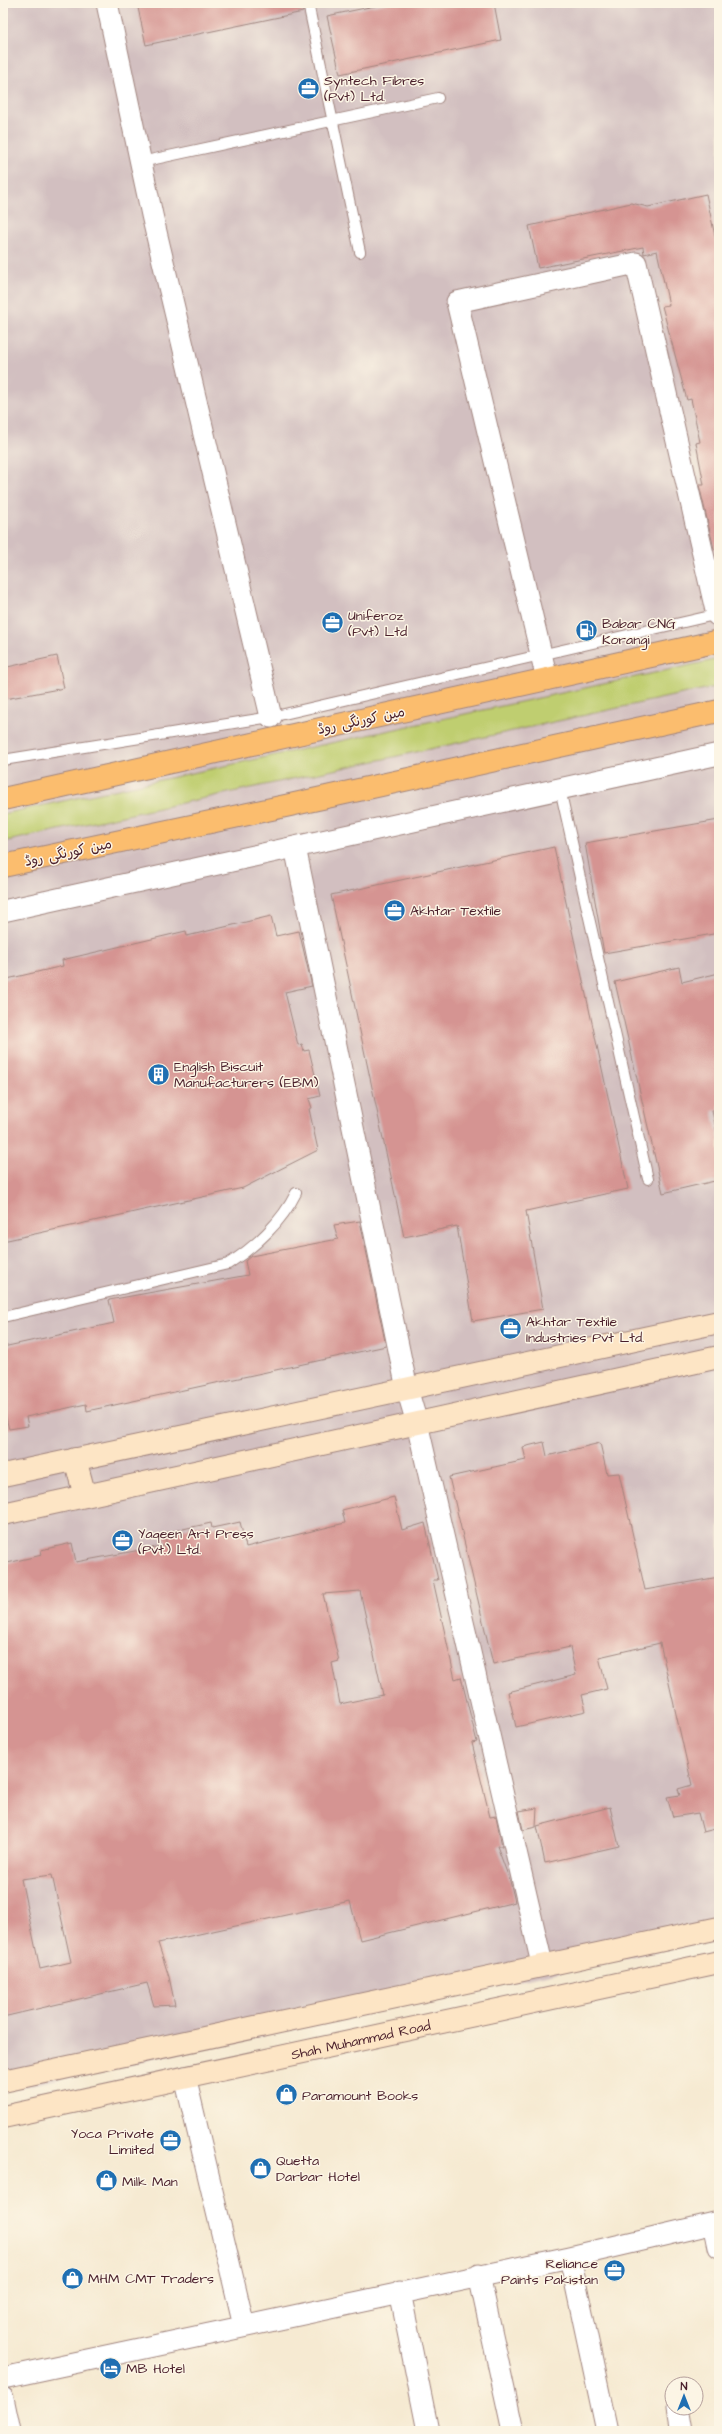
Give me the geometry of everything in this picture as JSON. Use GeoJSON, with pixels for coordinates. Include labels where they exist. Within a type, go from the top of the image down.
{"type":"FeatureCollection","features":[{"type":"Feature","properties":{"kind":"main road","name":"مین کورنگی روڈ"},"geometry":{"type":"LineString","coordinates":[[3,799],[719,641]]}},
{"type":"Feature","properties":{"kind":"main road","name":"مین کورنگی روڈ"},"geometry":{"type":"LineString","coordinates":[[3,866],[290,806],[719,711]]}},
{"type":"Feature","properties":{"kind":"street"},"geometry":{"type":"LineString","coordinates":[[107,3],[141,162],[271,717]]}},
{"type":"Feature","properties":{"kind":"street"},"geometry":{"type":"LineString","coordinates":[[547,679],[457,302],[636,263],[718,614]]}},
{"type":"Feature","properties":{"kind":"street"},"geometry":{"type":"LineString","coordinates":[[3,911],[719,754]]}},
{"type":"Feature","properties":{"kind":"street"},"geometry":{"type":"LineString","coordinates":[[295,847],[407,1389],[418,1423],[542,1964]]}},
{"type":"Feature","properties":{"kind":"street"},"geometry":{"type":"LineString","coordinates":[[3,1475],[719,1322]]}},
{"type":"Feature","properties":{"kind":"street"},"geometry":{"type":"LineString","coordinates":[[3,1514],[719,1357]]}},
{"type":"Feature","properties":{"kind":"street"},"geometry":{"type":"LineString","coordinates":[[75,1459],[85,1496]]}},
{"type":"Feature","properties":{"kind":"street"},"geometry":{"type":"LineString","coordinates":[[3,2081],[542,1964],[719,1928]]}},
{"type":"Feature","properties":{"kind":"street","name":"Shah Muhammad Road"},"geometry":{"type":"LineString","coordinates":[[3,2117],[719,1962]]}},
{"type":"Feature","properties":{"kind":"street"},"geometry":{"type":"LineString","coordinates":[[391,1998],[382,2005],[379,2016],[381,2021],[389,2029],[401,2030]]}},
{"type":"Feature","properties":{"kind":"street"},"geometry":{"type":"LineString","coordinates":[[354,2006],[367,2013],[370,2022],[366,2032],[356,2040]]}},
{"type":"Feature","properties":{"kind":"street"},"geometry":{"type":"LineString","coordinates":[[184,2077],[244,2326]]}},
{"type":"Feature","properties":{"kind":"street"},"geometry":{"type":"LineString","coordinates":[[3,2378],[400,2292],[570,2257],[716,2223],[719,2247]]}},
{"type":"Feature","properties":{"kind":"street"},"geometry":{"type":"LineString","coordinates":[[570,2257],[607,2431]]}},
{"type":"Feature","properties":{"kind":"street"},"geometry":{"type":"LineString","coordinates":[[479,2276],[513,2431]]}},
{"type":"Feature","properties":{"kind":"street"},"geometry":{"type":"LineString","coordinates":[[400,2292],[428,2431]]}},
{"type":"Feature","properties":{"kind":"street"},"geometry":{"type":"LineString","coordinates":[[3,2398],[10,2431]]}},
{"type":"Feature","properties":{"kind":"street"},"geometry":{"type":"LineString","coordinates":[[679,2416],[682,2431]]}},
{"type":"Feature","properties":{"kind":"lane"},"geometry":{"type":"LineString","coordinates":[[308,3],[360,252]]}},
{"type":"Feature","properties":{"kind":"lane"},"geometry":{"type":"LineString","coordinates":[[141,162],[332,119],[438,98]]}},
{"type":"Feature","properties":{"kind":"lane"},"geometry":{"type":"LineString","coordinates":[[3,760],[271,717],[542,656],[718,614]]}},
{"type":"Feature","properties":{"kind":"lane"},"geometry":{"type":"LineString","coordinates":[[560,789],[648,1179]]}},
{"type":"Feature","properties":{"kind":"lane"},"geometry":{"type":"LineString","coordinates":[[3,1317],[228,1264],[242,1255],[288,1211],[296,1193]]}},
{"type":"Feature","properties":{"kind":"shaded area"},"geometry":{"type":"Polygon","coordinates":[[[3,3],[719,3],[719,1938],[3,2091],[3,3]]]}},
{"type":"Feature","properties":{"kind":"green space"},"geometry":{"type":"Polygon","coordinates":[[[719,659],[719,686],[3,842],[3,814],[719,659]]]}},
{"type":"Feature","properties":{"kind":"building"},"geometry":{"type":"Polygon","coordinates":[[[137,3],[302,3],[303,12],[146,45],[137,3]]]}},
{"type":"Feature","properties":{"kind":"building"},"geometry":{"type":"Polygon","coordinates":[[[389,3],[494,3],[501,40],[340,74],[327,16],[389,3]]]}},
{"type":"Feature","properties":{"kind":"building"},"geometry":{"type":"Polygon","coordinates":[[[706,194],[719,255],[719,549],[714,549],[699,485],[704,485],[696,443],[700,442],[691,399],[687,400],[662,306],[669,305],[657,251],[644,254],[643,247],[538,268],[529,226],[631,203],[648,207],[706,194]]]}},
{"type":"Feature","properties":{"kind":"building"},"geometry":{"type":"Polygon","coordinates":[[[57,656],[64,688],[5,699],[3,668],[57,656]]]}},
{"type":"Feature","properties":{"kind":"building"},"geometry":{"type":"Polygon","coordinates":[[[719,820],[719,933],[604,953],[585,843],[719,820]]]}},
{"type":"Feature","properties":{"kind":"building"},"geometry":{"type":"Polygon","coordinates":[[[554,847],[628,1189],[526,1211],[543,1309],[473,1321],[457,1226],[404,1237],[331,895],[554,847]]]}},
{"type":"Feature","properties":{"kind":"building","name":"English Biscuit Manufacturers (EBM)"},"geometry":{"type":"Polygon","coordinates":[[[271,916],[276,936],[299,931],[312,986],[285,992],[298,1045],[302,1044],[304,1051],[309,1050],[320,1096],[309,1099],[312,1108],[309,1109],[318,1150],[243,1188],[3,1241],[3,980],[63,966],[62,960],[186,931],[187,936],[271,916]]]}},
{"type":"Feature","properties":{"kind":"building"},"geometry":{"type":"Polygon","coordinates":[[[679,967],[682,982],[719,973],[719,1110],[712,1111],[719,1141],[719,1180],[663,1193],[615,982],[679,967]]]}},
{"type":"Feature","properties":{"kind":"building"},"geometry":{"type":"Polygon","coordinates":[[[360,1221],[386,1346],[87,1411],[86,1404],[26,1417],[28,1426],[9,1429],[3,1407],[3,1347],[114,1323],[109,1300],[248,1275],[245,1261],[251,1256],[338,1239],[334,1225],[360,1221]]]}},
{"type":"Feature","properties":{"kind":"building"},"geometry":{"type":"Polygon","coordinates":[[[544,1442],[547,1456],[600,1443],[607,1474],[619,1473],[645,1590],[719,1577],[719,1828],[703,1832],[698,1813],[673,1817],[667,1797],[680,1795],[678,1789],[692,1785],[660,1643],[599,1657],[607,1689],[582,1695],[586,1711],[516,1727],[508,1692],[576,1675],[570,1647],[493,1664],[449,1477],[526,1460],[523,1447],[544,1442]]]}},
{"type":"Feature","properties":{"kind":"building"},"geometry":{"type":"Polygon","coordinates":[[[394,1497],[402,1530],[425,1523],[438,1580],[433,1580],[455,1679],[461,1677],[477,1742],[472,1743],[490,1817],[496,1816],[502,1846],[497,1846],[510,1881],[515,1902],[360,1940],[350,1901],[158,1943],[169,1977],[175,2005],[154,2006],[147,1983],[3,2017],[3,1564],[42,1555],[41,1550],[72,1543],[76,1562],[167,1545],[164,1533],[211,1523],[212,1528],[240,1522],[246,1547],[345,1523],[342,1510],[394,1497]],[[360,1591],[323,1594],[339,1661],[332,1663],[340,1704],[383,1695],[360,1591]],[[52,1875],[21,1879],[40,1969],[71,1962],[52,1875]]]}},
{"type":"Feature","properties":{"kind":"building"},"geometry":{"type":"Polygon","coordinates":[[[610,1807],[619,1846],[545,1863],[537,1826],[610,1807]]]}},
{"type":"Feature","properties":{"kind":"building"},"geometry":{"type":"Polygon","coordinates":[[[537,1808],[536,1827],[523,1830],[519,1811],[537,1808]]]}},
{"type":"Feature","properties":{"kind":"place","name":"Syntech Fibres (Pvt) Ltd."},"geometry":{"type":"Point","coordinates":[308,88]}},
{"type":"Feature","properties":{"kind":"place","name":"Uniferoz (Pvt) Ltd"},"geometry":{"type":"Point","coordinates":[332,623]}},
{"type":"Feature","properties":{"kind":"place","name":"Babar CNG Korangi"},"geometry":{"type":"Point","coordinates":[587,631]}},
{"type":"Feature","properties":{"kind":"place","name":"Akhtar Textile"},"geometry":{"type":"Point","coordinates":[395,910]}},
{"type":"Feature","properties":{"kind":"place","name":"English Biscuit Manufacturers (EBM)"},"geometry":{"type":"Point","coordinates":[159,1074]}},
{"type":"Feature","properties":{"kind":"place","name":"Akhtar Textile Industries Pvt Ltd."},"geometry":{"type":"Point","coordinates":[511,1329]}},
{"type":"Feature","properties":{"kind":"place","name":"Yaqeen Art Press (Pvt.) Ltd."},"geometry":{"type":"Point","coordinates":[122,1541]}},
{"type":"Feature","properties":{"kind":"place","name":"Paramount Books"},"geometry":{"type":"Point","coordinates":[286,2095]}},
{"type":"Feature","properties":{"kind":"place","name":"Yoca Private Limited"},"geometry":{"type":"Point","coordinates":[170,2141]}},
{"type":"Feature","properties":{"kind":"place","name":"Quetta Darbar Hotel"},"geometry":{"type":"Point","coordinates":[261,2168]}},
{"type":"Feature","properties":{"kind":"place","name":"Milk Man"},"geometry":{"type":"Point","coordinates":[106,2181]}},
{"type":"Feature","properties":{"kind":"place","name":"Reliance Paints Pakistan"},"geometry":{"type":"Point","coordinates":[614,2271]}},
{"type":"Feature","properties":{"kind":"place","name":"MHM CMT Traders"},"geometry":{"type":"Point","coordinates":[72,2278]}},
{"type":"Feature","properties":{"kind":"place","name":"MB Hotel"},"geometry":{"type":"Point","coordinates":[110,2368]}}]}
